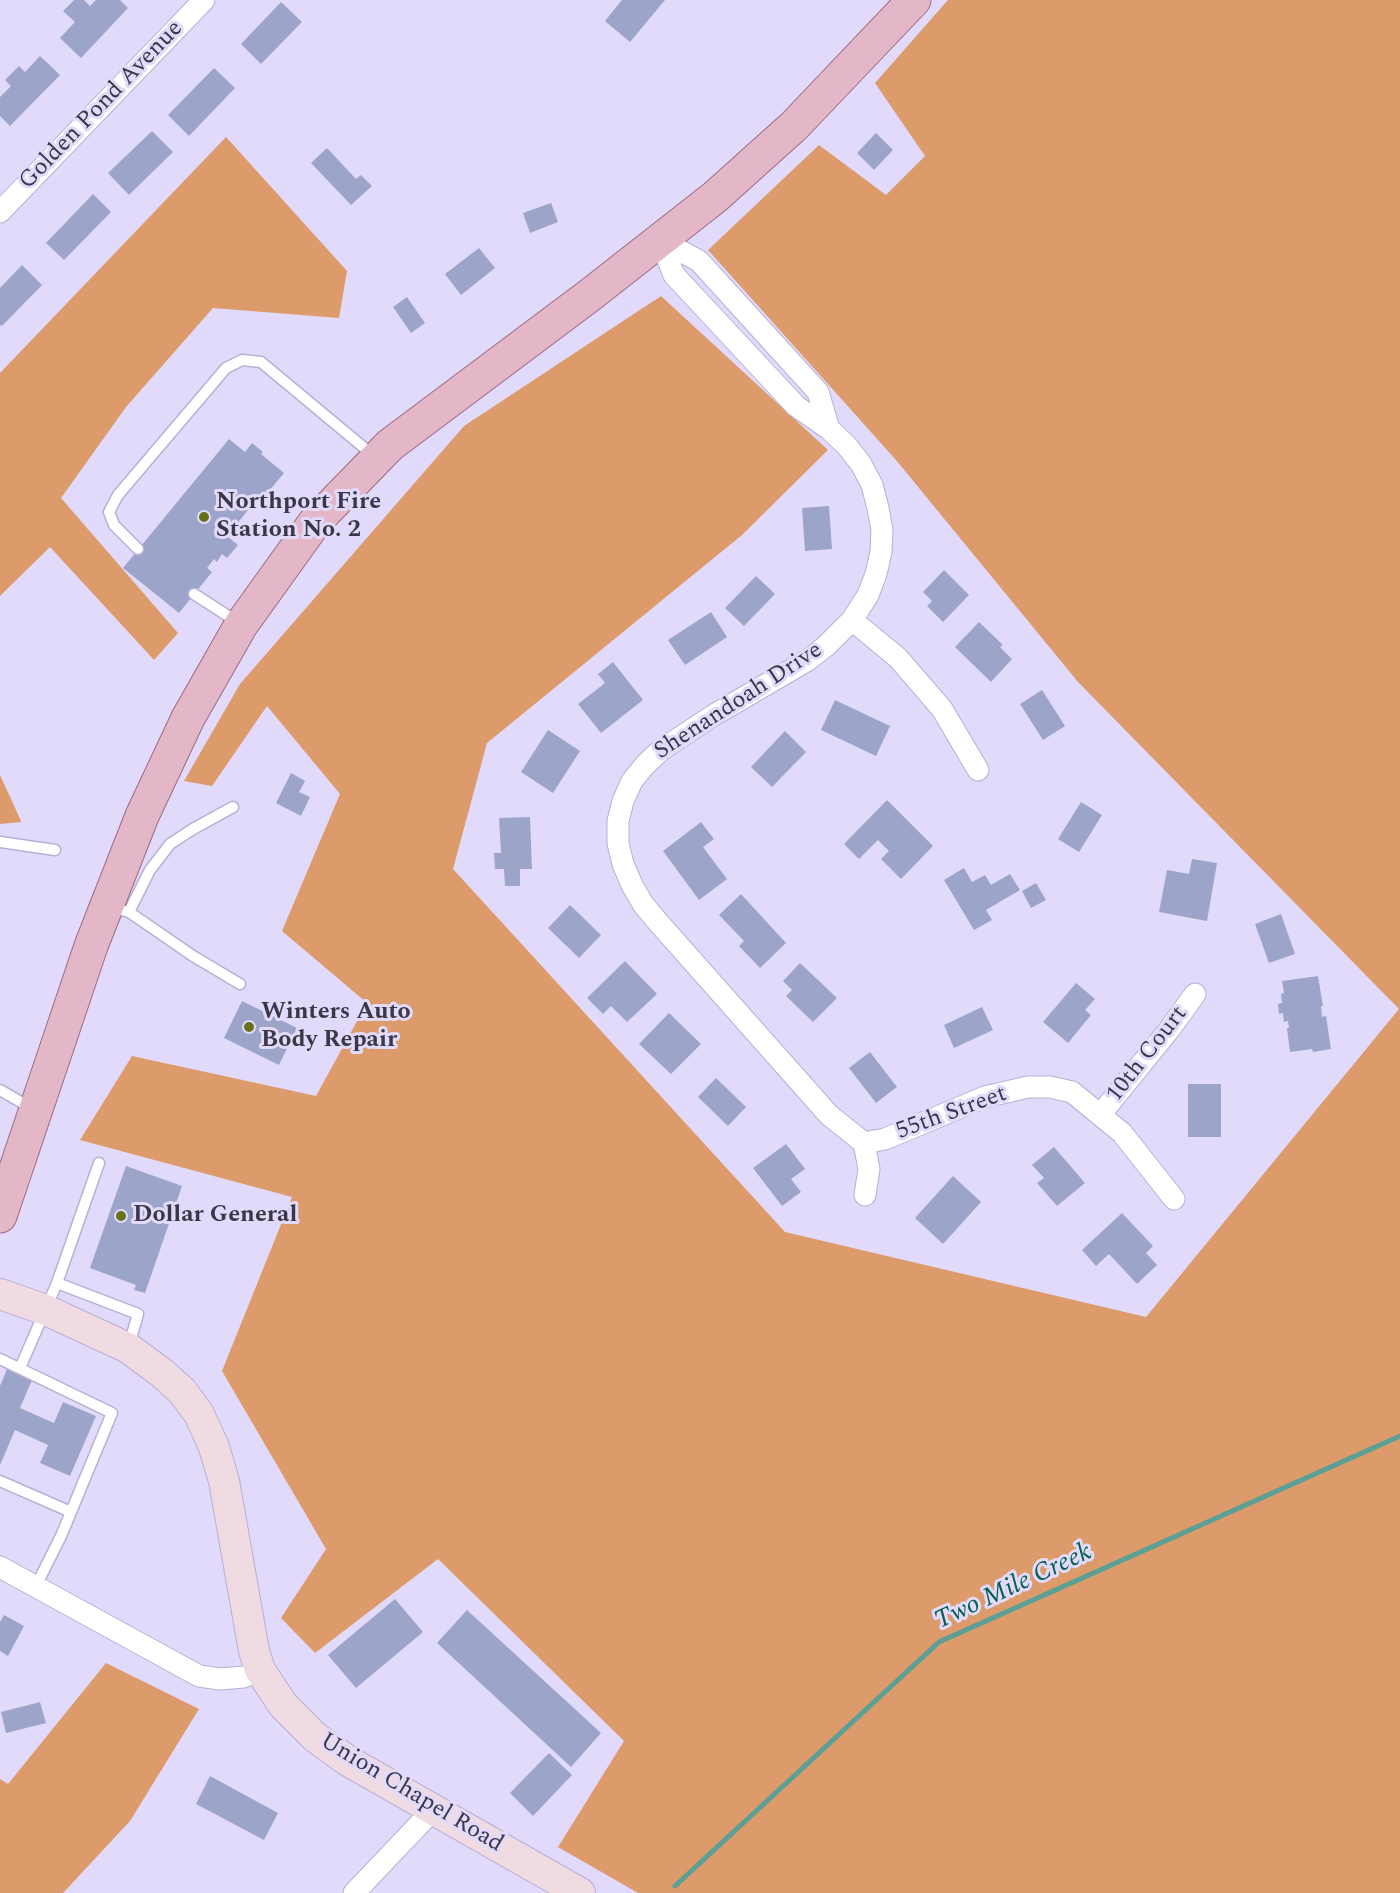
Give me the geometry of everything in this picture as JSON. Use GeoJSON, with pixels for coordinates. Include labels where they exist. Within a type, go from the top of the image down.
{"type":"FeatureCollection","features":[{"type":"Feature","properties":{"kind":"main road"},"geometry":{"type":"LineString","coordinates":[[1,1210],[36,1111],[117,909],[141,816],[188,718],[242,625],[315,522],[390,445],[591,295],[715,197],[794,126],[914,0]]}},
{"type":"Feature","properties":{"kind":"street","name":"Golden Pond Avenue"},"geometry":{"type":"LineString","coordinates":[[0,212],[204,0]]}},
{"type":"Feature","properties":{"kind":"street","name":"Shenandoah Drive"},"geometry":{"type":"LineString","coordinates":[[660,240],[699,261],[818,392],[829,429],[847,446],[861,464],[872,485],[882,530],[876,574],[868,595],[852,620],[808,660],[714,715],[661,750],[645,765],[632,781],[623,801],[618,821],[618,843],[623,864],[643,904],[830,1115],[864,1143]]}},
{"type":"Feature","properties":{"kind":"street"},"geometry":{"type":"LineString","coordinates":[[852,620],[898,658],[942,709],[978,770]]}},
{"type":"Feature","properties":{"kind":"street","name":"10th Court"},"geometry":{"type":"LineString","coordinates":[[1100,1115],[1195,994]]}},
{"type":"Feature","properties":{"kind":"street","name":"55th Street"},"geometry":{"type":"LineString","coordinates":[[864,1143],[885,1139],[986,1097],[1028,1087],[1050,1087],[1072,1092],[1122,1133],[1174,1199]]}},
{"type":"Feature","properties":{"kind":"street"},"geometry":{"type":"LineString","coordinates":[[864,1143],[869,1169],[865,1195]]}},
{"type":"Feature","properties":{"kind":"street","name":"Union Chapel Road"},"geometry":{"type":"LineString","coordinates":[[0,1294],[52,1297],[162,1373],[182,1392],[199,1414],[214,1447],[224,1481],[254,1652],[260,1670],[283,1705],[315,1737],[348,1761],[580,1893]]}},
{"type":"Feature","properties":{"kind":"street"},"geometry":{"type":"LineString","coordinates":[[0,1567],[199,1676],[220,1679],[244,1677],[260,1670]]}},
{"type":"Feature","properties":{"kind":"street"},"geometry":{"type":"LineString","coordinates":[[354,1893],[433,1810]]}},
{"type":"Feature","properties":{"kind":"lane"},"geometry":{"type":"LineString","coordinates":[[138,549],[114,525],[109,512],[118,495],[226,368],[242,360],[261,362],[377,458]]}},
{"type":"Feature","properties":{"kind":"lane"},"geometry":{"type":"LineString","coordinates":[[194,594],[242,625]]}},
{"type":"Feature","properties":{"kind":"lane"},"geometry":{"type":"LineString","coordinates":[[233,807],[170,844],[117,909],[240,984]]}},
{"type":"Feature","properties":{"kind":"lane"},"geometry":{"type":"LineString","coordinates":[[0,842],[55,850]]}},
{"type":"Feature","properties":{"kind":"lane"},"geometry":{"type":"LineString","coordinates":[[0,1090],[36,1111]]}},
{"type":"Feature","properties":{"kind":"lane"},"geometry":{"type":"LineString","coordinates":[[20,1368],[52,1297],[99,1163]]}},
{"type":"Feature","properties":{"kind":"lane"},"geometry":{"type":"LineString","coordinates":[[0,1359],[112,1413],[71,1512],[36,1587]]}},
{"type":"Feature","properties":{"kind":"lane"},"geometry":{"type":"LineString","coordinates":[[0,1481],[71,1512]]}},
{"type":"Feature","properties":{"kind":"shaded area"},"geometry":{"type":"Polygon","coordinates":[[[948,0],[1400,0],[1400,1893],[638,1893],[558,1847],[624,1741],[438,1559],[315,1653],[281,1618],[326,1549],[222,1371],[292,1197],[80,1140],[132,1056],[316,1096],[367,1003],[282,931],[340,794],[267,706],[212,786],[184,781],[240,684],[464,426],[661,296],[828,450],[742,535],[487,743],[453,869],[785,1232],[1146,1317],[1399,1009],[1078,682],[896,460],[708,250],[819,145],[886,195],[925,156],[875,83],[948,0]]]}},
{"type":"Feature","properties":{"kind":"shaded area"},"geometry":{"type":"Polygon","coordinates":[[[226,137],[347,271],[339,318],[213,308],[126,407],[61,498],[178,633],[154,660],[50,547],[0,596],[0,373],[226,137]]]}},
{"type":"Feature","properties":{"kind":"shaded area"},"geometry":{"type":"Polygon","coordinates":[[[0,775],[21,821],[21,822],[0,824],[0,775]]]}},
{"type":"Feature","properties":{"kind":"shaded area"},"geometry":{"type":"Polygon","coordinates":[[[106,1663],[199,1709],[130,1821],[63,1893],[0,1893],[0,1779],[8,1784],[106,1663]]]}},
{"type":"Feature","properties":{"kind":"building"},"geometry":{"type":"Polygon","coordinates":[[[74,0],[84,0],[90,6],[96,0],[120,0],[128,8],[81,58],[60,38],[75,22],[63,11],[74,0]]]}},
{"type":"Feature","properties":{"kind":"building"},"geometry":{"type":"Polygon","coordinates":[[[622,0],[665,0],[630,42],[605,21],[622,0]]]}},
{"type":"Feature","properties":{"kind":"building"},"geometry":{"type":"Polygon","coordinates":[[[281,2],[302,22],[261,64],[241,44],[281,2]]]}},
{"type":"Feature","properties":{"kind":"building"},"geometry":{"type":"Polygon","coordinates":[[[40,56],[60,75],[10,126],[0,116],[0,97],[11,86],[5,80],[19,66],[25,72],[40,56]]]}},
{"type":"Feature","properties":{"kind":"building"},"geometry":{"type":"Polygon","coordinates":[[[214,68],[235,88],[189,136],[168,115],[214,68]]]}},
{"type":"Feature","properties":{"kind":"building"},"geometry":{"type":"Polygon","coordinates":[[[152,131],[173,152],[129,195],[108,173],[152,131]]]}},
{"type":"Feature","properties":{"kind":"building"},"geometry":{"type":"Polygon","coordinates":[[[876,133],[893,150],[874,170],[857,153],[876,133]]]}},
{"type":"Feature","properties":{"kind":"building"},"geometry":{"type":"Polygon","coordinates":[[[327,148],[356,179],[361,175],[372,186],[351,205],[311,163],[327,148]]]}},
{"type":"Feature","properties":{"kind":"building"},"geometry":{"type":"Polygon","coordinates":[[[93,194],[111,212],[64,260],[46,243],[93,194]]]}},
{"type":"Feature","properties":{"kind":"building"},"geometry":{"type":"Polygon","coordinates":[[[551,203],[558,222],[530,233],[523,213],[551,203]]]}},
{"type":"Feature","properties":{"kind":"building"},"geometry":{"type":"Polygon","coordinates":[[[479,248],[495,268],[461,295],[445,274],[479,248]]]}},
{"type":"Feature","properties":{"kind":"building"},"geometry":{"type":"Polygon","coordinates":[[[22,265],[42,285],[2,326],[0,325],[0,288],[22,265]]]}},
{"type":"Feature","properties":{"kind":"building"},"geometry":{"type":"Polygon","coordinates":[[[407,297],[425,323],[411,333],[393,307],[407,297]]]}},
{"type":"Feature","properties":{"kind":"building","name":"Northport Fire Station No. 2"},"geometry":{"type":"Polygon","coordinates":[[[229,439],[245,452],[252,443],[263,452],[261,454],[284,473],[264,497],[261,494],[227,536],[238,545],[227,558],[222,554],[217,562],[214,559],[207,568],[212,572],[179,613],[123,568],[229,439]]]}},
{"type":"Feature","properties":{"kind":"building"},"geometry":{"type":"Polygon","coordinates":[[[829,506],[832,549],[805,551],[802,508],[829,506]]]}},
{"type":"Feature","properties":{"kind":"building"},"geometry":{"type":"Polygon","coordinates":[[[944,570],[969,595],[943,622],[927,606],[932,601],[923,592],[944,570]]]}},
{"type":"Feature","properties":{"kind":"building"},"geometry":{"type":"Polygon","coordinates":[[[756,576],[775,594],[744,626],[725,608],[756,576]]]}},
{"type":"Feature","properties":{"kind":"building"},"geometry":{"type":"Polygon","coordinates":[[[711,612],[727,637],[685,665],[668,640],[711,612]]]}},
{"type":"Feature","properties":{"kind":"building"},"geometry":{"type":"Polygon","coordinates":[[[979,622],[1003,645],[1000,647],[1012,659],[991,682],[955,647],[979,622]]]}},
{"type":"Feature","properties":{"kind":"building"},"geometry":{"type":"Polygon","coordinates":[[[613,662],[643,700],[601,733],[578,704],[605,683],[598,674],[613,662]]]}},
{"type":"Feature","properties":{"kind":"building"},"geometry":{"type":"Polygon","coordinates":[[[1042,690],[1065,726],[1043,740],[1020,704],[1042,690]]]}},
{"type":"Feature","properties":{"kind":"building"},"geometry":{"type":"Polygon","coordinates":[[[835,700],[890,726],[876,756],[821,730],[835,700]]]}},
{"type":"Feature","properties":{"kind":"building"},"geometry":{"type":"Polygon","coordinates":[[[548,730],[580,751],[553,793],[521,772],[548,730]]]}},
{"type":"Feature","properties":{"kind":"building"},"geometry":{"type":"Polygon","coordinates":[[[785,731],[806,752],[772,787],[751,767],[785,731]]]}},
{"type":"Feature","properties":{"kind":"building"},"geometry":{"type":"Polygon","coordinates":[[[291,773],[305,781],[299,792],[310,797],[301,816],[276,803],[291,773]]]}},
{"type":"Feature","properties":{"kind":"building"},"geometry":{"type":"Polygon","coordinates":[[[887,800],[933,846],[901,879],[881,859],[889,851],[878,840],[859,859],[844,844],[887,800]]]}},
{"type":"Feature","properties":{"kind":"building"},"geometry":{"type":"Polygon","coordinates":[[[1081,802],[1102,815],[1079,852],[1058,839],[1081,802]]]}},
{"type":"Feature","properties":{"kind":"building"},"geometry":{"type":"Polygon","coordinates":[[[530,817],[532,869],[520,869],[520,886],[505,886],[504,869],[495,869],[494,853],[501,853],[499,818],[530,817]]]}},
{"type":"Feature","properties":{"kind":"building"},"geometry":{"type":"Polygon","coordinates":[[[701,822],[714,839],[703,847],[727,879],[699,900],[663,851],[701,822]]]}},
{"type":"Feature","properties":{"kind":"building"},"geometry":{"type":"Polygon","coordinates":[[[1192,859],[1217,863],[1207,921],[1159,912],[1167,870],[1189,874],[1192,859]]]}},
{"type":"Feature","properties":{"kind":"building"},"geometry":{"type":"Polygon","coordinates":[[[964,868],[972,882],[985,875],[991,885],[1010,874],[1020,890],[986,910],[992,920],[974,930],[944,880],[964,868]]]}},
{"type":"Feature","properties":{"kind":"building"},"geometry":{"type":"Polygon","coordinates":[[[1036,883],[1046,900],[1031,908],[1022,891],[1036,883]]]}},
{"type":"Feature","properties":{"kind":"building"},"geometry":{"type":"Polygon","coordinates":[[[741,894],[786,943],[760,968],[739,946],[744,941],[719,915],[741,894]]]}},
{"type":"Feature","properties":{"kind":"building"},"geometry":{"type":"Polygon","coordinates":[[[570,905],[601,935],[579,958],[548,928],[570,905]]]}},
{"type":"Feature","properties":{"kind":"building"},"geometry":{"type":"Polygon","coordinates":[[[1281,914],[1295,954],[1269,963],[1255,924],[1281,914]]]}},
{"type":"Feature","properties":{"kind":"building"},"geometry":{"type":"Polygon","coordinates":[[[625,961],[657,994],[627,1022],[611,1006],[603,1014],[587,998],[625,961]]]}},
{"type":"Feature","properties":{"kind":"building"},"geometry":{"type":"Polygon","coordinates":[[[800,963],[837,998],[813,1022],[786,996],[792,990],[783,981],[800,963]]]}},
{"type":"Feature","properties":{"kind":"building"},"geometry":{"type":"Polygon","coordinates":[[[1318,976],[1323,1006],[1321,1006],[1322,1017],[1326,1016],[1331,1049],[1290,1052],[1288,1021],[1284,1022],[1283,1013],[1279,1014],[1278,1004],[1282,1003],[1281,994],[1284,993],[1282,981],[1318,976]]]}},
{"type":"Feature","properties":{"kind":"building"},"geometry":{"type":"Polygon","coordinates":[[[1076,983],[1095,999],[1085,1010],[1091,1015],[1068,1043],[1043,1022],[1076,983]]]}},
{"type":"Feature","properties":{"kind":"building"},"geometry":{"type":"Polygon","coordinates":[[[242,1001],[297,1028],[279,1065],[224,1038],[242,1001]]]}},
{"type":"Feature","properties":{"kind":"building"},"geometry":{"type":"Polygon","coordinates":[[[982,1007],[993,1030],[954,1048],[944,1025],[982,1007]]]}},
{"type":"Feature","properties":{"kind":"building"},"geometry":{"type":"Polygon","coordinates":[[[669,1013],[701,1044],[671,1074],[639,1044],[669,1013]]]}},
{"type":"Feature","properties":{"kind":"building"},"geometry":{"type":"Polygon","coordinates":[[[870,1052],[897,1087],[876,1103],[849,1068],[870,1052]]]}},
{"type":"Feature","properties":{"kind":"building"},"geometry":{"type":"Polygon","coordinates":[[[716,1078],[746,1107],[728,1126],[698,1097],[716,1078]]]}},
{"type":"Feature","properties":{"kind":"building"},"geometry":{"type":"Polygon","coordinates":[[[1188,1084],[1221,1084],[1221,1137],[1188,1137],[1188,1084]]]}},
{"type":"Feature","properties":{"kind":"building"},"geometry":{"type":"Polygon","coordinates":[[[786,1144],[805,1169],[791,1179],[801,1192],[782,1206],[753,1168],[786,1144]]]}},
{"type":"Feature","properties":{"kind":"building"},"geometry":{"type":"Polygon","coordinates":[[[1054,1147],[1085,1183],[1057,1206],[1037,1183],[1044,1178],[1032,1165],[1054,1147]]]}},
{"type":"Feature","properties":{"kind":"building"},"geometry":{"type":"Polygon","coordinates":[[[126,1166],[182,1186],[145,1293],[134,1290],[136,1285],[90,1268],[126,1166]]]}},
{"type":"Feature","properties":{"kind":"building"},"geometry":{"type":"Polygon","coordinates":[[[953,1176],[981,1202],[943,1244],[915,1218],[953,1176]]]}},
{"type":"Feature","properties":{"kind":"building"},"geometry":{"type":"Polygon","coordinates":[[[1122,1213],[1153,1246],[1146,1253],[1157,1265],[1137,1284],[1109,1254],[1096,1266],[1082,1250],[1122,1213]]]}},
{"type":"Feature","properties":{"kind":"building"},"geometry":{"type":"Polygon","coordinates":[[[7,1369],[32,1380],[20,1408],[54,1423],[63,1402],[96,1416],[70,1476],[40,1463],[48,1445],[15,1430],[0,1465],[0,1386],[7,1369]]]}},
{"type":"Feature","properties":{"kind":"building"},"geometry":{"type":"Polygon","coordinates":[[[395,1599],[423,1632],[356,1688],[328,1655],[395,1599]]]}},
{"type":"Feature","properties":{"kind":"building"},"geometry":{"type":"Polygon","coordinates":[[[467,1610],[601,1733],[571,1767],[437,1643],[467,1610]]]}},
{"type":"Feature","properties":{"kind":"building"},"geometry":{"type":"Polygon","coordinates":[[[4,1615],[24,1626],[8,1656],[0,1651],[0,1622],[4,1615]]]}},
{"type":"Feature","properties":{"kind":"building"},"geometry":{"type":"Polygon","coordinates":[[[40,1702],[46,1723],[6,1733],[1,1712],[40,1702]]]}},
{"type":"Feature","properties":{"kind":"building"},"geometry":{"type":"Polygon","coordinates":[[[549,1753],[572,1775],[533,1816],[510,1793],[549,1753]]]}},
{"type":"Feature","properties":{"kind":"building"},"geometry":{"type":"Polygon","coordinates":[[[210,1776],[278,1813],[264,1840],[196,1804],[210,1776]]]}},
{"type":"Feature","properties":{"kind":"waterway","name":"Two Mile Creek"},"geometry":{"type":"LineString","coordinates":[[675,1886],[939,1642],[1400,1436]]}},
{"type":"Feature","properties":{"kind":"place","name":"Northport Fire Station No. 2"},"geometry":{"type":"Point","coordinates":[204,517]}},
{"type":"Feature","properties":{"kind":"place","name":"Winters Auto Body Repair"},"geometry":{"type":"Point","coordinates":[249,1027]}},
{"type":"Feature","properties":{"kind":"place","name":"Dollar General"},"geometry":{"type":"Point","coordinates":[121,1216]}}]}
